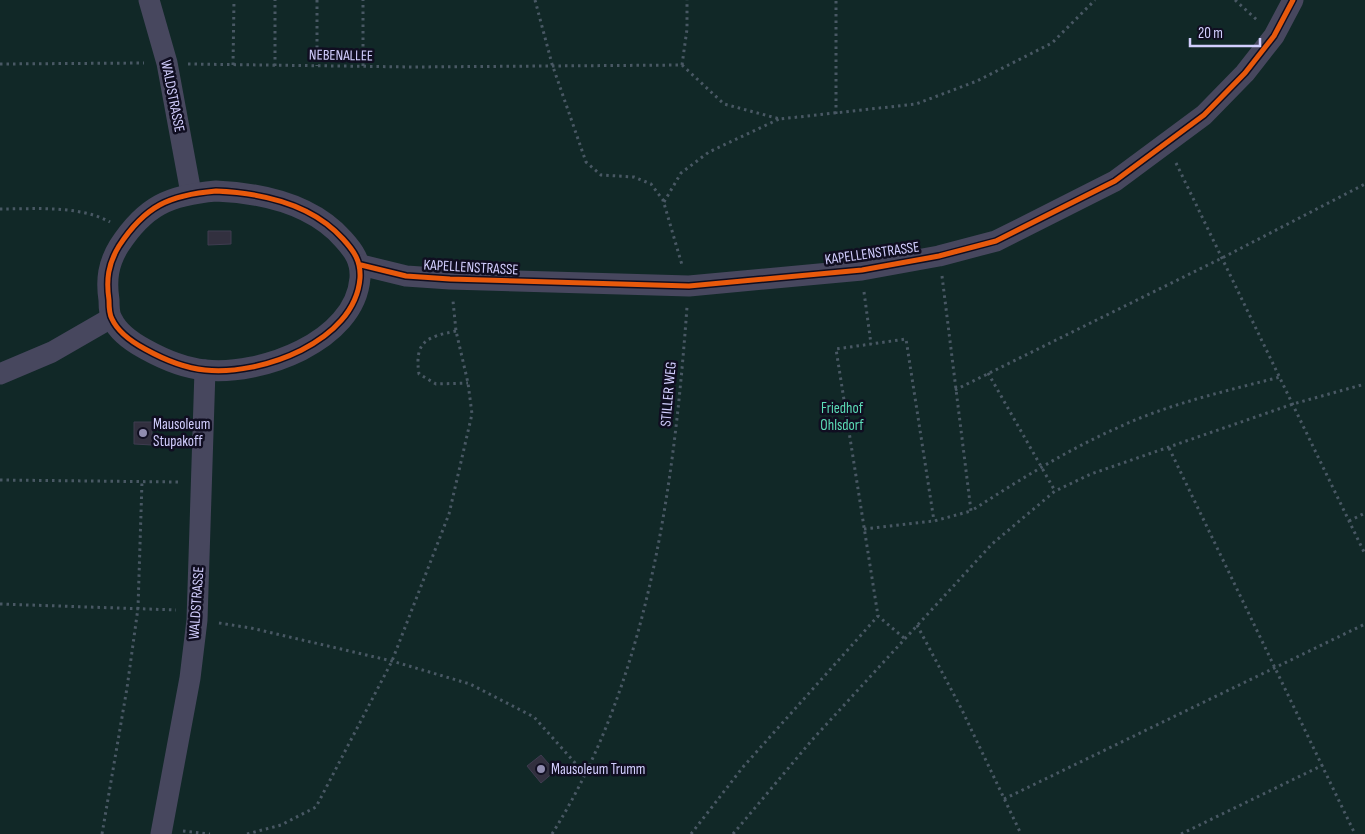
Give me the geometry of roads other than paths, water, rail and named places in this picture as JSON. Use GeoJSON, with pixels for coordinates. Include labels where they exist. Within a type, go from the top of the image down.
{"type":"FeatureCollection","features":[{"type":"Feature","properties":{"kind":"street","name":"WALDSTRASSE"},"geometry":{"type":"LineString","coordinates":[[149,0],[167,63],[191,193]]}},
{"type":"Feature","properties":{"kind":"street","name":"KAPELLENSTRASSE"},"geometry":{"type":"LineString","coordinates":[[361,265],[406,276],[450,279],[689,286],[862,270],[939,256],[996,241],[1115,181],[1204,115],[1245,73],[1274,36],[1293,0]]}},
{"type":"Feature","properties":{"kind":"street"},"geometry":{"type":"LineString","coordinates":[[240,192],[294,205],[313,214],[338,233],[361,265],[359,288],[352,307],[337,326],[302,350],[256,366],[205,370],[157,356],[126,337],[111,318],[107,287],[108,270],[114,255],[128,232],[149,212],[169,199],[191,193],[240,192]]}},
{"type":"Feature","properties":{"kind":"street"},"geometry":{"type":"LineString","coordinates":[[0,374],[52,352],[111,318]]}},
{"type":"Feature","properties":{"kind":"street","name":"WALDSTRASSE"},"geometry":{"type":"LineString","coordinates":[[161,834],[190,678],[197,615],[205,370]]}},
{"type":"Feature","properties":{"kind":"place","name":"Mausoleum Stupakoff"},"geometry":{"type":"Point","coordinates":[143,433]}},
{"type":"Feature","properties":{"kind":"place","name":"Mausoleum Trumm"},"geometry":{"type":"Point","coordinates":[541,769]}},
{"type":"Feature","properties":{"kind":"park label","name":"Friedhof Ohlsdorf"},"geometry":{"type":"Point","coordinates":[842,416]}}]}
